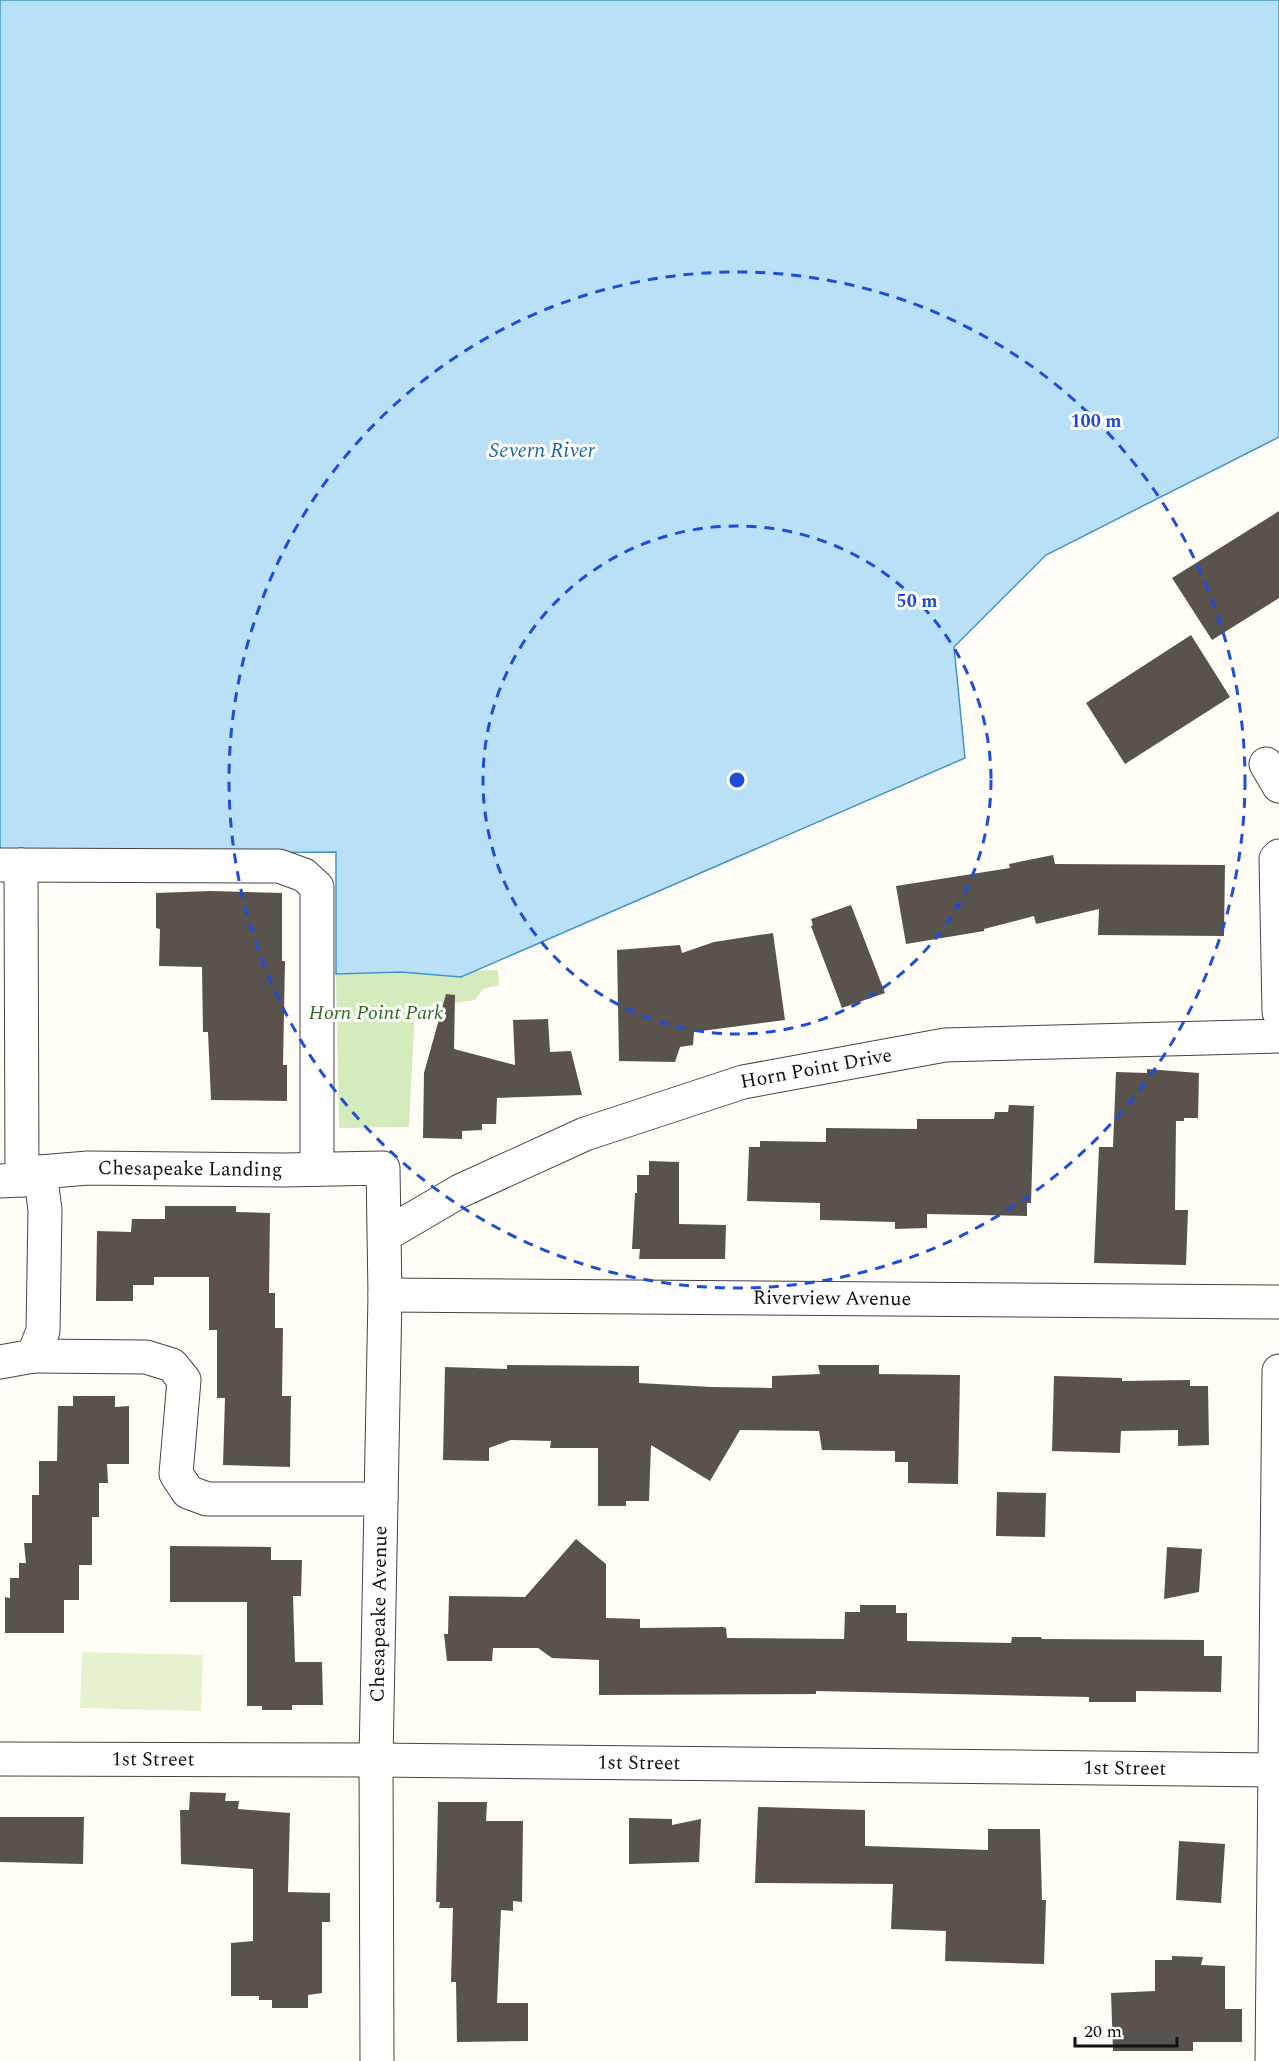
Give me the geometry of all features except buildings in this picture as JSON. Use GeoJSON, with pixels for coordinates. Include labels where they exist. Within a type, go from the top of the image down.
{"type":"FeatureCollection","features":[{"type":"Feature","properties":{"kind":"street"},"geometry":{"type":"LineString","coordinates":[[1279,856],[1276,859],[1279,1012]]}},
{"type":"Feature","properties":{"kind":"street"},"geometry":{"type":"LineString","coordinates":[[33,1356],[43,1331],[45,1210],[21,1178],[10,865],[279,866],[304,875],[317,887],[317,1169]]}},
{"type":"Feature","properties":{"kind":"street","name":"Horn Point Drive"},"geometry":{"type":"LineString","coordinates":[[385,1235],[460,1191],[585,1134],[743,1082],[945,1045],[1279,1036]]}},
{"type":"Feature","properties":{"kind":"street","name":"Chesapeake Landing"},"geometry":{"type":"LineString","coordinates":[[21,1178],[88,1168],[383,1168]]}},
{"type":"Feature","properties":{"kind":"street","name":"Chesapeake Avenue"},"geometry":{"type":"LineString","coordinates":[[377,2061],[376,1760],[385,1295],[383,1168]]}},
{"type":"Feature","properties":{"kind":"street","name":"Riverview Avenue"},"geometry":{"type":"LineString","coordinates":[[385,1295],[1279,1302]]}},
{"type":"Feature","properties":{"kind":"street"},"geometry":{"type":"LineString","coordinates":[[0,1362],[33,1356],[146,1357],[172,1365],[184,1380],[176,1474],[188,1492],[207,1499],[381,1499]]}},
{"type":"Feature","properties":{"kind":"street"},"geometry":{"type":"LineString","coordinates":[[1272,2061],[1277,1770],[1279,1371]]}},
{"type":"Feature","properties":{"kind":"street","name":"1st Street"},"geometry":{"type":"LineString","coordinates":[[0,1759],[376,1760],[1277,1770]]}},
{"type":"Feature","properties":{"kind":"green space","name":"Horn Point Park"},"geometry":{"type":"Polygon","coordinates":[[[498,970],[499,985],[483,989],[475,1000],[415,1008],[409,1127],[339,1128],[336,974],[498,970]]]}},
{"type":"Feature","properties":{"kind":"green space"},"geometry":{"type":"Polygon","coordinates":[[[82,1652],[203,1655],[201,1711],[80,1708],[82,1652]]]}},
{"type":"Feature","properties":{"kind":"water","name":"Severn River"},"geometry":{"type":"Polygon","coordinates":[[[0,0],[1279,0],[1279,437],[1046,555],[954,647],[965,758],[461,977],[401,972],[336,974],[336,852],[0,855],[0,0]]]}}]}
